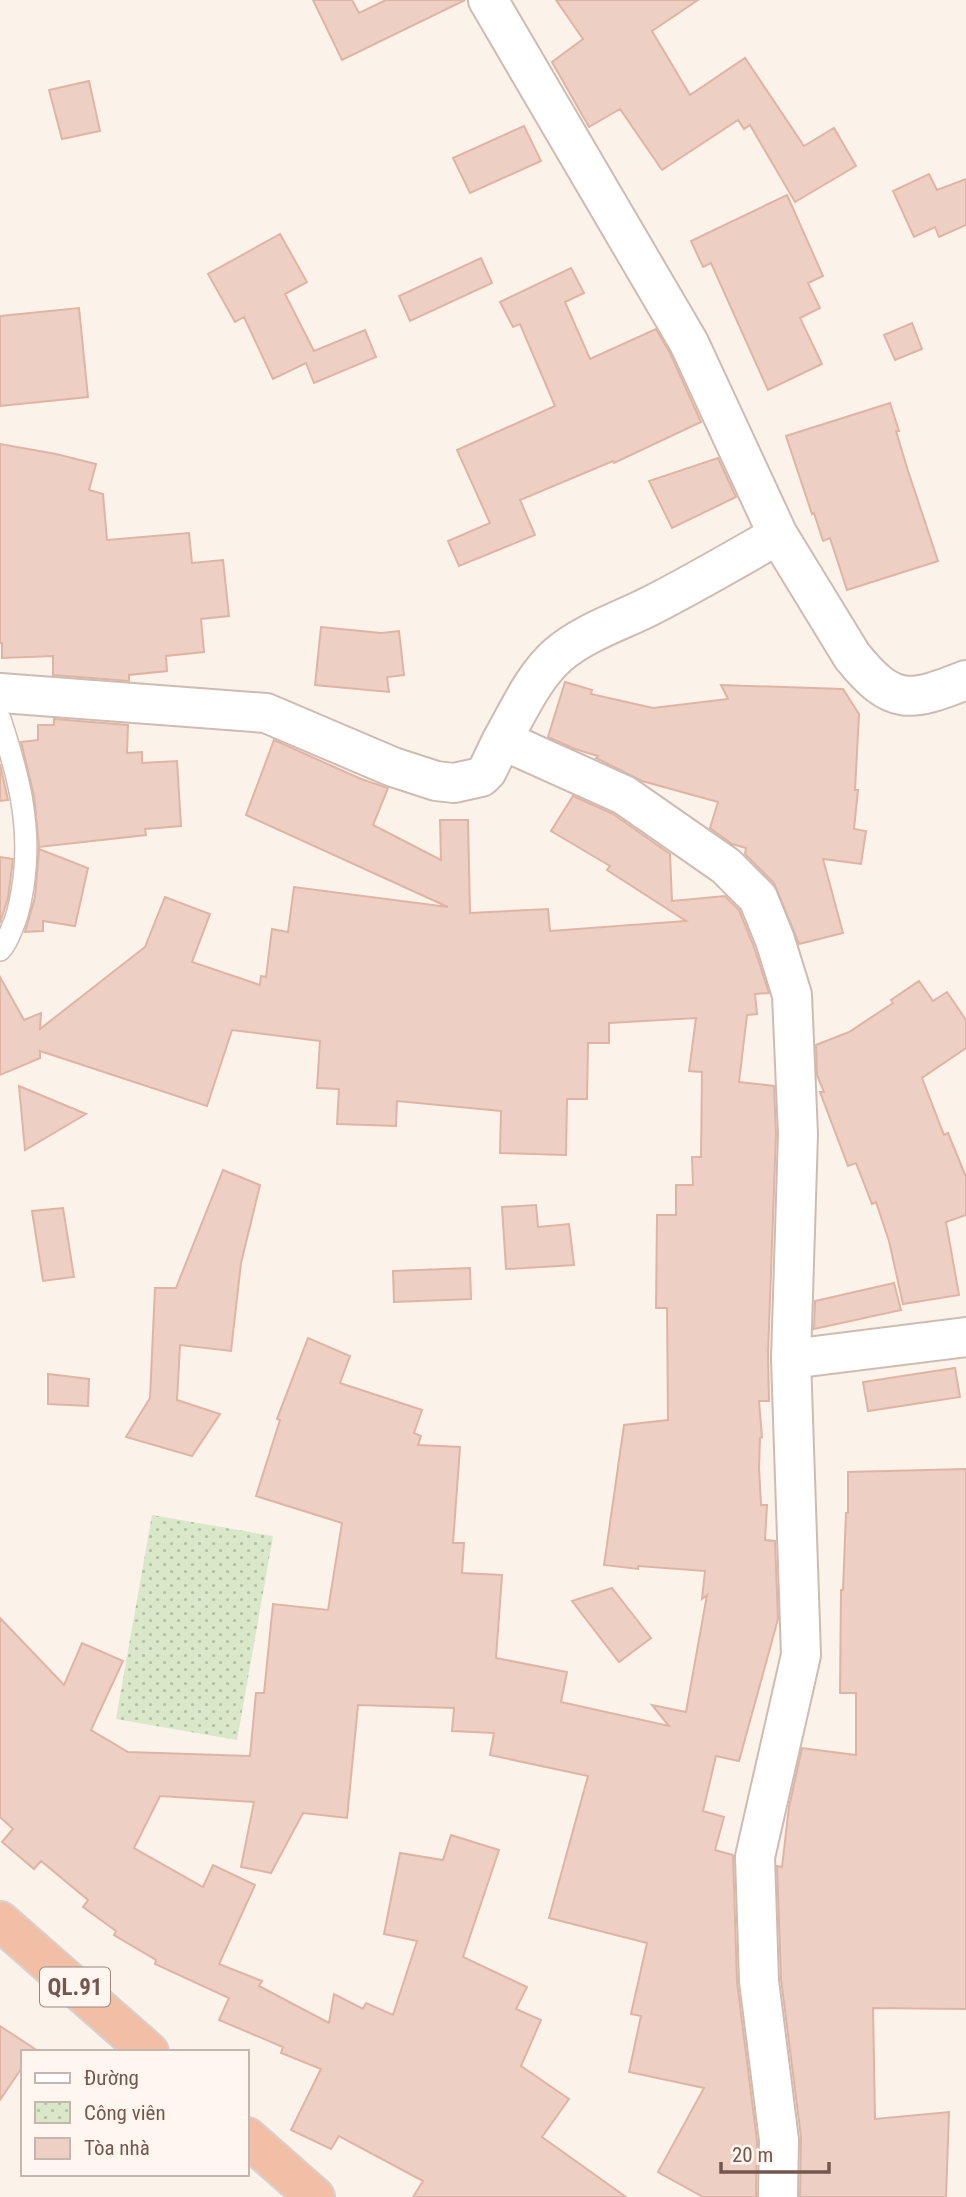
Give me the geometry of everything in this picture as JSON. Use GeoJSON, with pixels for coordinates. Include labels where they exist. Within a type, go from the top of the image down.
{"type":"FeatureCollection","features":[{"type":"Feature","properties":{"kind":"highway","name":"QL.91"},"geometry":{"type":"LineString","coordinates":[[0,1922],[147,2050]]}},
{"type":"Feature","properties":{"kind":"highway"},"geometry":{"type":"LineString","coordinates":[[248,2138],[315,2197]]}},
{"type":"Feature","properties":{"kind":"street"},"geometry":{"type":"LineString","coordinates":[[488,0],[689,343],[778,535],[852,656],[867,674],[887,691],[906,698],[928,695],[966,680]]}},
{"type":"Feature","properties":{"kind":"street"},"geometry":{"type":"LineString","coordinates":[[0,693],[266,713],[393,767],[436,781],[454,783],[481,777],[487,771],[536,681],[567,648],[651,606],[778,535]]}},
{"type":"Feature","properties":{"kind":"street"},"geometry":{"type":"LineString","coordinates":[[502,740],[624,795],[726,866],[758,898],[775,940],[792,995],[798,1134],[791,1359],[800,1655],[755,1857],[759,1981],[779,2140],[778,2197]]}},
{"type":"Feature","properties":{"kind":"street"},"geometry":{"type":"LineString","coordinates":[[791,1359],[966,1337]]}},
{"type":"Feature","properties":{"kind":"lane"},"geometry":{"type":"LineString","coordinates":[[0,719],[25,807],[27,855],[20,908],[5,945],[0,950]]}},
{"type":"Feature","properties":{"kind":"green space"},"geometry":{"type":"Polygon","coordinates":[[[152,1515],[273,1536],[237,1740],[116,1719],[152,1515]]]}},
{"type":"Feature","properties":{"kind":"building"},"geometry":{"type":"Polygon","coordinates":[[[313,0],[352,0],[359,13],[386,0],[465,0],[342,60],[313,0]]]}},
{"type":"Feature","properties":{"kind":"building"},"geometry":{"type":"Polygon","coordinates":[[[556,0],[698,0],[652,31],[690,95],[745,58],[804,146],[834,128],[856,166],[795,202],[750,125],[744,129],[738,120],[662,170],[620,109],[589,127],[552,62],[583,39],[556,0]]]}},
{"type":"Feature","properties":{"kind":"building"},"geometry":{"type":"Polygon","coordinates":[[[89,81],[100,131],[62,139],[49,90],[89,81]]]}},
{"type":"Feature","properties":{"kind":"building"},"geometry":{"type":"Polygon","coordinates":[[[524,126],[541,161],[470,193],[453,158],[524,126]]]}},
{"type":"Feature","properties":{"kind":"building"},"geometry":{"type":"Polygon","coordinates":[[[929,174],[937,190],[966,179],[966,225],[939,237],[935,227],[914,237],[893,191],[929,174]]]}},
{"type":"Feature","properties":{"kind":"building"},"geometry":{"type":"Polygon","coordinates":[[[787,195],[823,276],[808,283],[820,308],[800,318],[822,364],[768,390],[711,263],[703,267],[691,241],[787,195]]]}},
{"type":"Feature","properties":{"kind":"building"},"geometry":{"type":"Polygon","coordinates":[[[280,234],[307,282],[285,294],[314,351],[365,330],[376,357],[314,383],[306,363],[273,379],[244,317],[235,322],[208,274],[280,234]]]}},
{"type":"Feature","properties":{"kind":"building"},"geometry":{"type":"Polygon","coordinates":[[[481,258],[492,283],[410,321],[399,296],[481,258]]]}},
{"type":"Feature","properties":{"kind":"building"},"geometry":{"type":"Polygon","coordinates":[[[571,268],[584,293],[565,302],[590,359],[656,329],[670,353],[701,422],[614,463],[613,461],[520,500],[535,535],[459,566],[448,541],[490,523],[457,450],[555,406],[520,324],[513,327],[500,302],[571,268]]]}},
{"type":"Feature","properties":{"kind":"building"},"geometry":{"type":"Polygon","coordinates":[[[79,308],[88,397],[0,406],[0,316],[79,308]]]}},
{"type":"Feature","properties":{"kind":"building"},"geometry":{"type":"Polygon","coordinates":[[[912,323],[922,349],[895,360],[884,335],[912,323]]]}},
{"type":"Feature","properties":{"kind":"building"},"geometry":{"type":"Polygon","coordinates":[[[890,403],[908,471],[938,561],[847,590],[830,538],[823,541],[814,513],[812,514],[786,436],[890,403]]]}},
{"type":"Feature","properties":{"kind":"building"},"geometry":{"type":"Polygon","coordinates":[[[0,444],[96,464],[89,490],[103,494],[107,540],[189,533],[192,563],[223,560],[229,616],[201,619],[204,652],[166,656],[167,671],[129,675],[129,681],[53,675],[53,656],[2,658],[0,444]]]}},
{"type":"Feature","properties":{"kind":"building"},"geometry":{"type":"Polygon","coordinates":[[[718,458],[736,497],[672,528],[649,481],[718,458]]]}},
{"type":"Feature","properties":{"kind":"building"},"geometry":{"type":"Polygon","coordinates":[[[321,627],[381,633],[399,631],[404,675],[387,677],[389,692],[315,685],[321,627]]]}},
{"type":"Feature","properties":{"kind":"building"},"geometry":{"type":"Polygon","coordinates":[[[565,682],[592,690],[591,694],[653,708],[728,699],[721,685],[843,689],[859,714],[855,790],[858,790],[854,829],[866,831],[861,864],[823,859],[843,933],[799,944],[774,883],[745,854],[746,848],[732,844],[710,828],[718,802],[642,781],[596,758],[598,756],[548,737],[565,682]]]}},
{"type":"Feature","properties":{"kind":"building"},"geometry":{"type":"Polygon","coordinates":[[[54,719],[128,725],[127,753],[142,752],[142,763],[177,761],[181,826],[145,829],[146,835],[39,847],[34,796],[21,742],[38,740],[38,725],[54,725],[54,719]]]}},
{"type":"Feature","properties":{"kind":"building"},"geometry":{"type":"Polygon","coordinates":[[[274,740],[361,779],[388,788],[373,825],[441,860],[440,820],[468,820],[470,913],[548,909],[550,931],[686,921],[607,870],[610,866],[551,831],[573,796],[613,814],[670,854],[672,901],[725,896],[739,910],[754,947],[769,993],[755,994],[757,1014],[747,1015],[739,1082],[774,1086],[776,1134],[768,1354],[769,1401],[759,1401],[762,1437],[759,1468],[761,1505],[767,1505],[765,1540],[775,1541],[778,1619],[739,1761],[716,1756],[703,1811],[724,1817],[715,1850],[733,1855],[737,1982],[757,2141],[756,2197],[703,2197],[658,2172],[704,2088],[629,2072],[641,2016],[631,2014],[647,1943],[549,1918],[588,1776],[490,1755],[494,1733],[452,1731],[454,1708],[358,1705],[347,1818],[303,1813],[271,1873],[241,1867],[254,1802],[160,1796],[134,1848],[203,1887],[213,1865],[255,1885],[219,1964],[262,1981],[259,1986],[329,2023],[334,1994],[363,2009],[366,2003],[393,2015],[417,1941],[384,1934],[400,1853],[443,1860],[451,1835],[499,1850],[463,1957],[527,1987],[516,2009],[541,2020],[521,2066],[569,2099],[542,2137],[626,2197],[413,2197],[423,2181],[339,2136],[331,2149],[291,2130],[321,2069],[281,2053],[283,2047],[219,2020],[229,1998],[155,1964],[156,1960],[114,1935],[116,1931],[83,1907],[88,1900],[41,1861],[34,1869],[2,1842],[13,1829],[0,1817],[0,1618],[64,1685],[82,1643],[123,1661],[91,1730],[128,1752],[250,1756],[256,1693],[264,1693],[273,1604],[328,1610],[342,1523],[256,1496],[280,1420],[277,1419],[308,1338],[350,1356],[340,1383],[422,1410],[414,1433],[421,1436],[418,1445],[460,1447],[453,1543],[464,1543],[462,1573],[502,1575],[496,1658],[567,1672],[561,1702],[669,1726],[652,1705],[686,1712],[707,1595],[702,1599],[705,1571],[604,1565],[624,1425],[668,1420],[667,1308],[656,1308],[657,1215],[676,1215],[676,1185],[693,1185],[692,1157],[701,1157],[702,1072],[689,1071],[696,1018],[609,1023],[609,1043],[588,1043],[587,1099],[567,1099],[566,1155],[500,1153],[501,1111],[397,1101],[396,1126],[337,1124],[339,1089],[317,1088],[320,1041],[232,1030],[207,1106],[40,1051],[40,1058],[0,1075],[0,977],[24,1020],[41,1013],[40,1029],[145,947],[165,897],[210,914],[192,962],[260,985],[261,976],[266,977],[272,929],[288,932],[294,887],[448,907],[246,815],[274,740]]]}},
{"type":"Feature","properties":{"kind":"building"},"geometry":{"type":"Polygon","coordinates":[[[0,764],[8,800],[0,801],[0,764]]]}},
{"type":"Feature","properties":{"kind":"building"},"geometry":{"type":"Polygon","coordinates":[[[39,849],[88,868],[75,926],[43,921],[43,931],[25,932],[35,897],[39,849]]]}},
{"type":"Feature","properties":{"kind":"building"},"geometry":{"type":"Polygon","coordinates":[[[0,857],[13,859],[8,898],[0,923],[0,857]]]}},
{"type":"Feature","properties":{"kind":"building"},"geometry":{"type":"Polygon","coordinates":[[[919,981],[933,1001],[947,992],[966,1020],[966,1048],[922,1078],[944,1135],[948,1133],[966,1177],[966,1215],[946,1222],[959,1295],[903,1304],[889,1241],[876,1202],[872,1204],[856,1163],[848,1166],[820,1092],[824,1092],[817,1075],[816,1045],[849,1032],[893,1003],[891,1000],[919,981]]]}},
{"type":"Feature","properties":{"kind":"building"},"geometry":{"type":"Polygon","coordinates":[[[19,1086],[86,1114],[25,1150],[19,1086]]]}},
{"type":"Feature","properties":{"kind":"building"},"geometry":{"type":"Polygon","coordinates":[[[223,1170],[260,1185],[241,1263],[231,1351],[180,1345],[177,1400],[220,1414],[192,1456],[126,1437],[150,1398],[155,1288],[176,1288],[223,1170]]]}},
{"type":"Feature","properties":{"kind":"building"},"geometry":{"type":"Polygon","coordinates":[[[536,1205],[538,1227],[569,1224],[574,1265],[506,1269],[502,1207],[536,1205]]]}},
{"type":"Feature","properties":{"kind":"building"},"geometry":{"type":"Polygon","coordinates":[[[63,1208],[74,1277],[43,1281],[32,1211],[63,1208]]]}},
{"type":"Feature","properties":{"kind":"building"},"geometry":{"type":"Polygon","coordinates":[[[470,1268],[471,1299],[394,1302],[393,1271],[470,1268]]]}},
{"type":"Feature","properties":{"kind":"building"},"geometry":{"type":"Polygon","coordinates":[[[894,1283],[901,1310],[814,1329],[815,1301],[894,1283]]]}},
{"type":"Feature","properties":{"kind":"building"},"geometry":{"type":"Polygon","coordinates":[[[955,1368],[960,1397],[868,1411],[863,1382],[955,1368]]]}},
{"type":"Feature","properties":{"kind":"building"},"geometry":{"type":"Polygon","coordinates":[[[48,1374],[89,1379],[88,1406],[48,1404],[48,1374]]]}},
{"type":"Feature","properties":{"kind":"building"},"geometry":{"type":"Polygon","coordinates":[[[966,1469],[966,2009],[873,2008],[875,2119],[949,2112],[946,2197],[800,2197],[801,2137],[781,1979],[777,1866],[782,1867],[789,1807],[802,1748],[856,1755],[856,1693],[840,1693],[841,1590],[848,1513],[848,1472],[966,1469]]]}},
{"type":"Feature","properties":{"kind":"building"},"geometry":{"type":"Polygon","coordinates":[[[612,1588],[651,1638],[619,1662],[572,1601],[612,1588]]]}},
{"type":"Feature","properties":{"kind":"building"},"geometry":{"type":"Polygon","coordinates":[[[0,2026],[35,2049],[21,2050],[21,2069],[0,2100],[0,2026]]]}}]}
